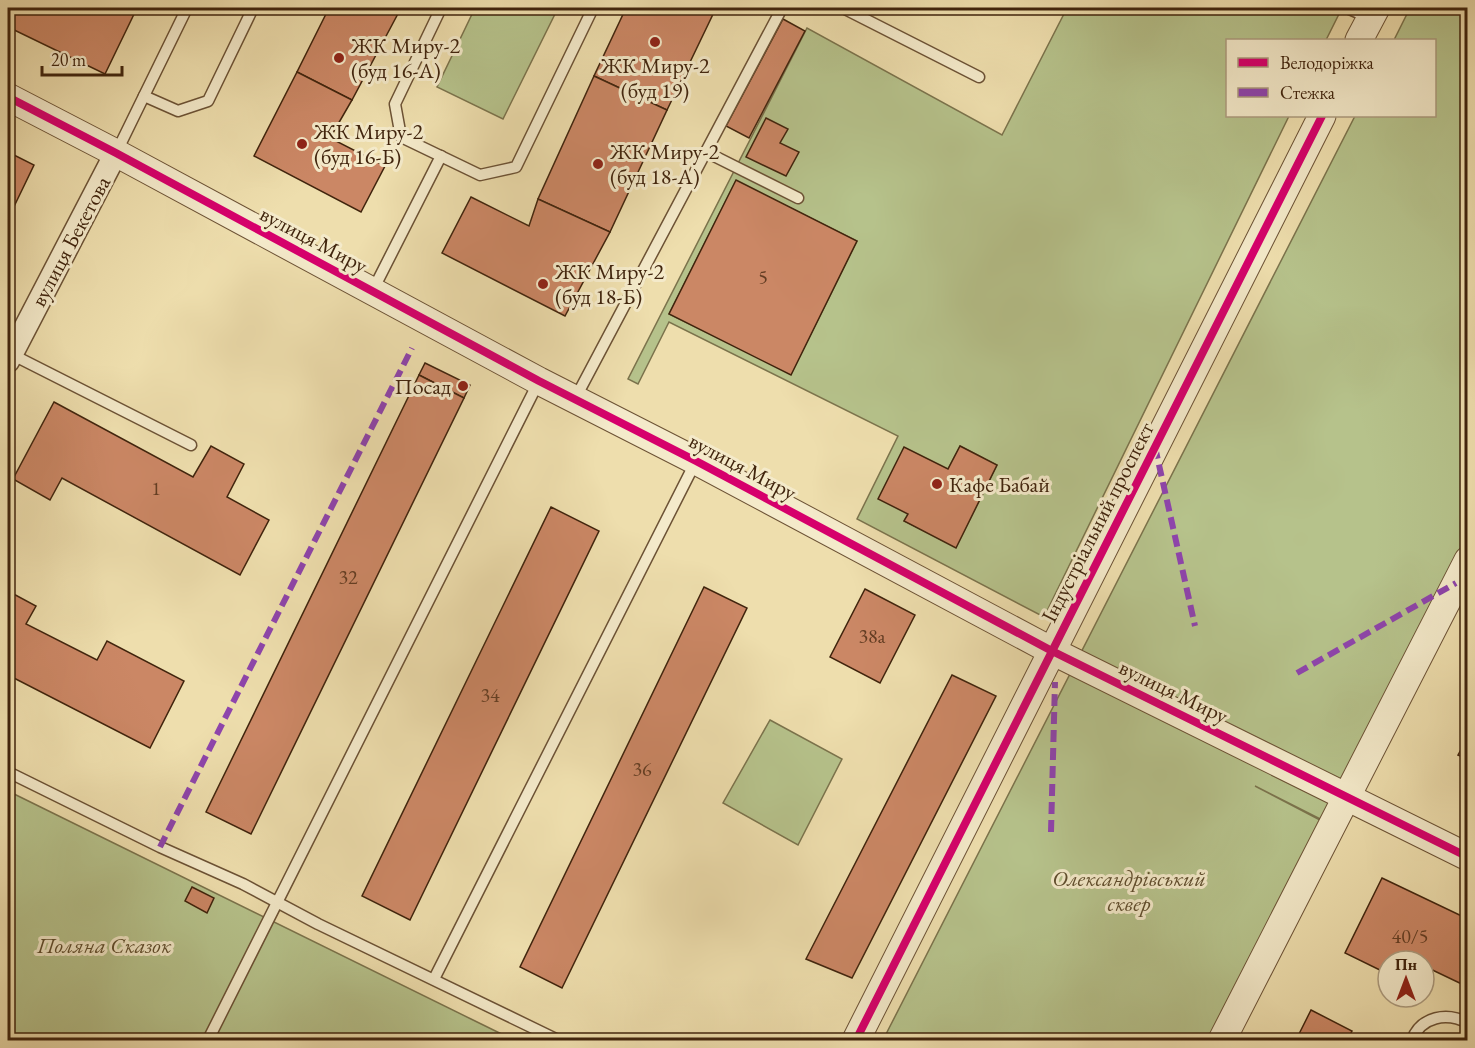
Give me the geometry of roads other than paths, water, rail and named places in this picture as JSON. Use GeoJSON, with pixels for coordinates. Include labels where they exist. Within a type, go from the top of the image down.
{"type":"FeatureCollection","features":[{"type":"Feature","properties":{"kind":"street","name":"вулиця Миру"},"geometry":{"type":"LineString","coordinates":[[8,97],[539,381],[696,461],[1052,651],[1467,857]]}},
{"type":"Feature","properties":{"kind":"street","name":"Індустріальний проспект"},"geometry":{"type":"LineString","coordinates":[[856,1041],[1321,117]]}},
{"type":"Feature","properties":{"kind":"street","name":"вулиця Бекетова"},"geometry":{"type":"LineString","coordinates":[[9,357],[116,153]]}},
{"type":"Feature","properties":{"kind":"street"},"geometry":{"type":"LineString","coordinates":[[1222,1041],[1467,560]]}},
{"type":"Feature","properties":{"kind":"lane"},"geometry":{"type":"LineString","coordinates":[[116,153],[187,8]]}},
{"type":"Feature","properties":{"kind":"lane"},"geometry":{"type":"LineString","coordinates":[[144,96],[178,111],[208,101],[253,8]]}},
{"type":"Feature","properties":{"kind":"lane"},"geometry":{"type":"LineString","coordinates":[[441,8],[395,104],[401,137],[480,175],[516,167],[592,8]]}},
{"type":"Feature","properties":{"kind":"lane"},"geometry":{"type":"LineString","coordinates":[[575,399],[782,8]]}},
{"type":"Feature","properties":{"kind":"lane"},"geometry":{"type":"LineString","coordinates":[[843,8],[979,77]]}},
{"type":"Feature","properties":{"kind":"lane"},"geometry":{"type":"LineString","coordinates":[[706,152],[798,198]]}},
{"type":"Feature","properties":{"kind":"lane"},"geometry":{"type":"LineString","coordinates":[[372,291],[441,156]]}},
{"type":"Feature","properties":{"kind":"lane"},"geometry":{"type":"LineString","coordinates":[[9,357],[191,445]]}},
{"type":"Feature","properties":{"kind":"lane"},"geometry":{"type":"LineString","coordinates":[[208,1041],[539,381]]}},
{"type":"Feature","properties":{"kind":"lane"},"geometry":{"type":"LineString","coordinates":[[434,979],[696,461]]}},
{"type":"Feature","properties":{"kind":"lane"},"geometry":{"type":"LineString","coordinates":[[8,772],[160,847],[243,884],[558,1041]]}},
{"type":"Feature","properties":{"kind":"lane"},"geometry":{"type":"LineString","coordinates":[[1412,1041],[1422,1025],[1433,1019],[1446,1016],[1458,1018],[1467,1023]]}},
{"type":"Feature","properties":{"kind":"place","name":"ЖК Миру-2 (буд 19)"},"geometry":{"type":"Point","coordinates":[655,42]}},
{"type":"Feature","properties":{"kind":"place","name":"ЖК Миру-2 (буд 16-А)"},"geometry":{"type":"Point","coordinates":[339,58]}},
{"type":"Feature","properties":{"kind":"place","name":"ЖК Миру-2 (буд 16-Б)"},"geometry":{"type":"Point","coordinates":[302,144]}},
{"type":"Feature","properties":{"kind":"place","name":"ЖК Миру-2 (буд 18-А)"},"geometry":{"type":"Point","coordinates":[598,164]}},
{"type":"Feature","properties":{"kind":"place","name":"ЖК Миру-2 (буд 18-Б)"},"geometry":{"type":"Point","coordinates":[543,284]}},
{"type":"Feature","properties":{"kind":"place","name":"Посад"},"geometry":{"type":"Point","coordinates":[463,386]}},
{"type":"Feature","properties":{"kind":"place","name":"Кафе Бабай"},"geometry":{"type":"Point","coordinates":[937,484]}},
{"type":"Feature","properties":{"kind":"park label","name":"Олександрівський сквер"},"geometry":{"type":"Point","coordinates":[1129,890]}},
{"type":"Feature","properties":{"kind":"park label","name":"Поляна Сказок"},"geometry":{"type":"Point","coordinates":[104,945]}}]}
